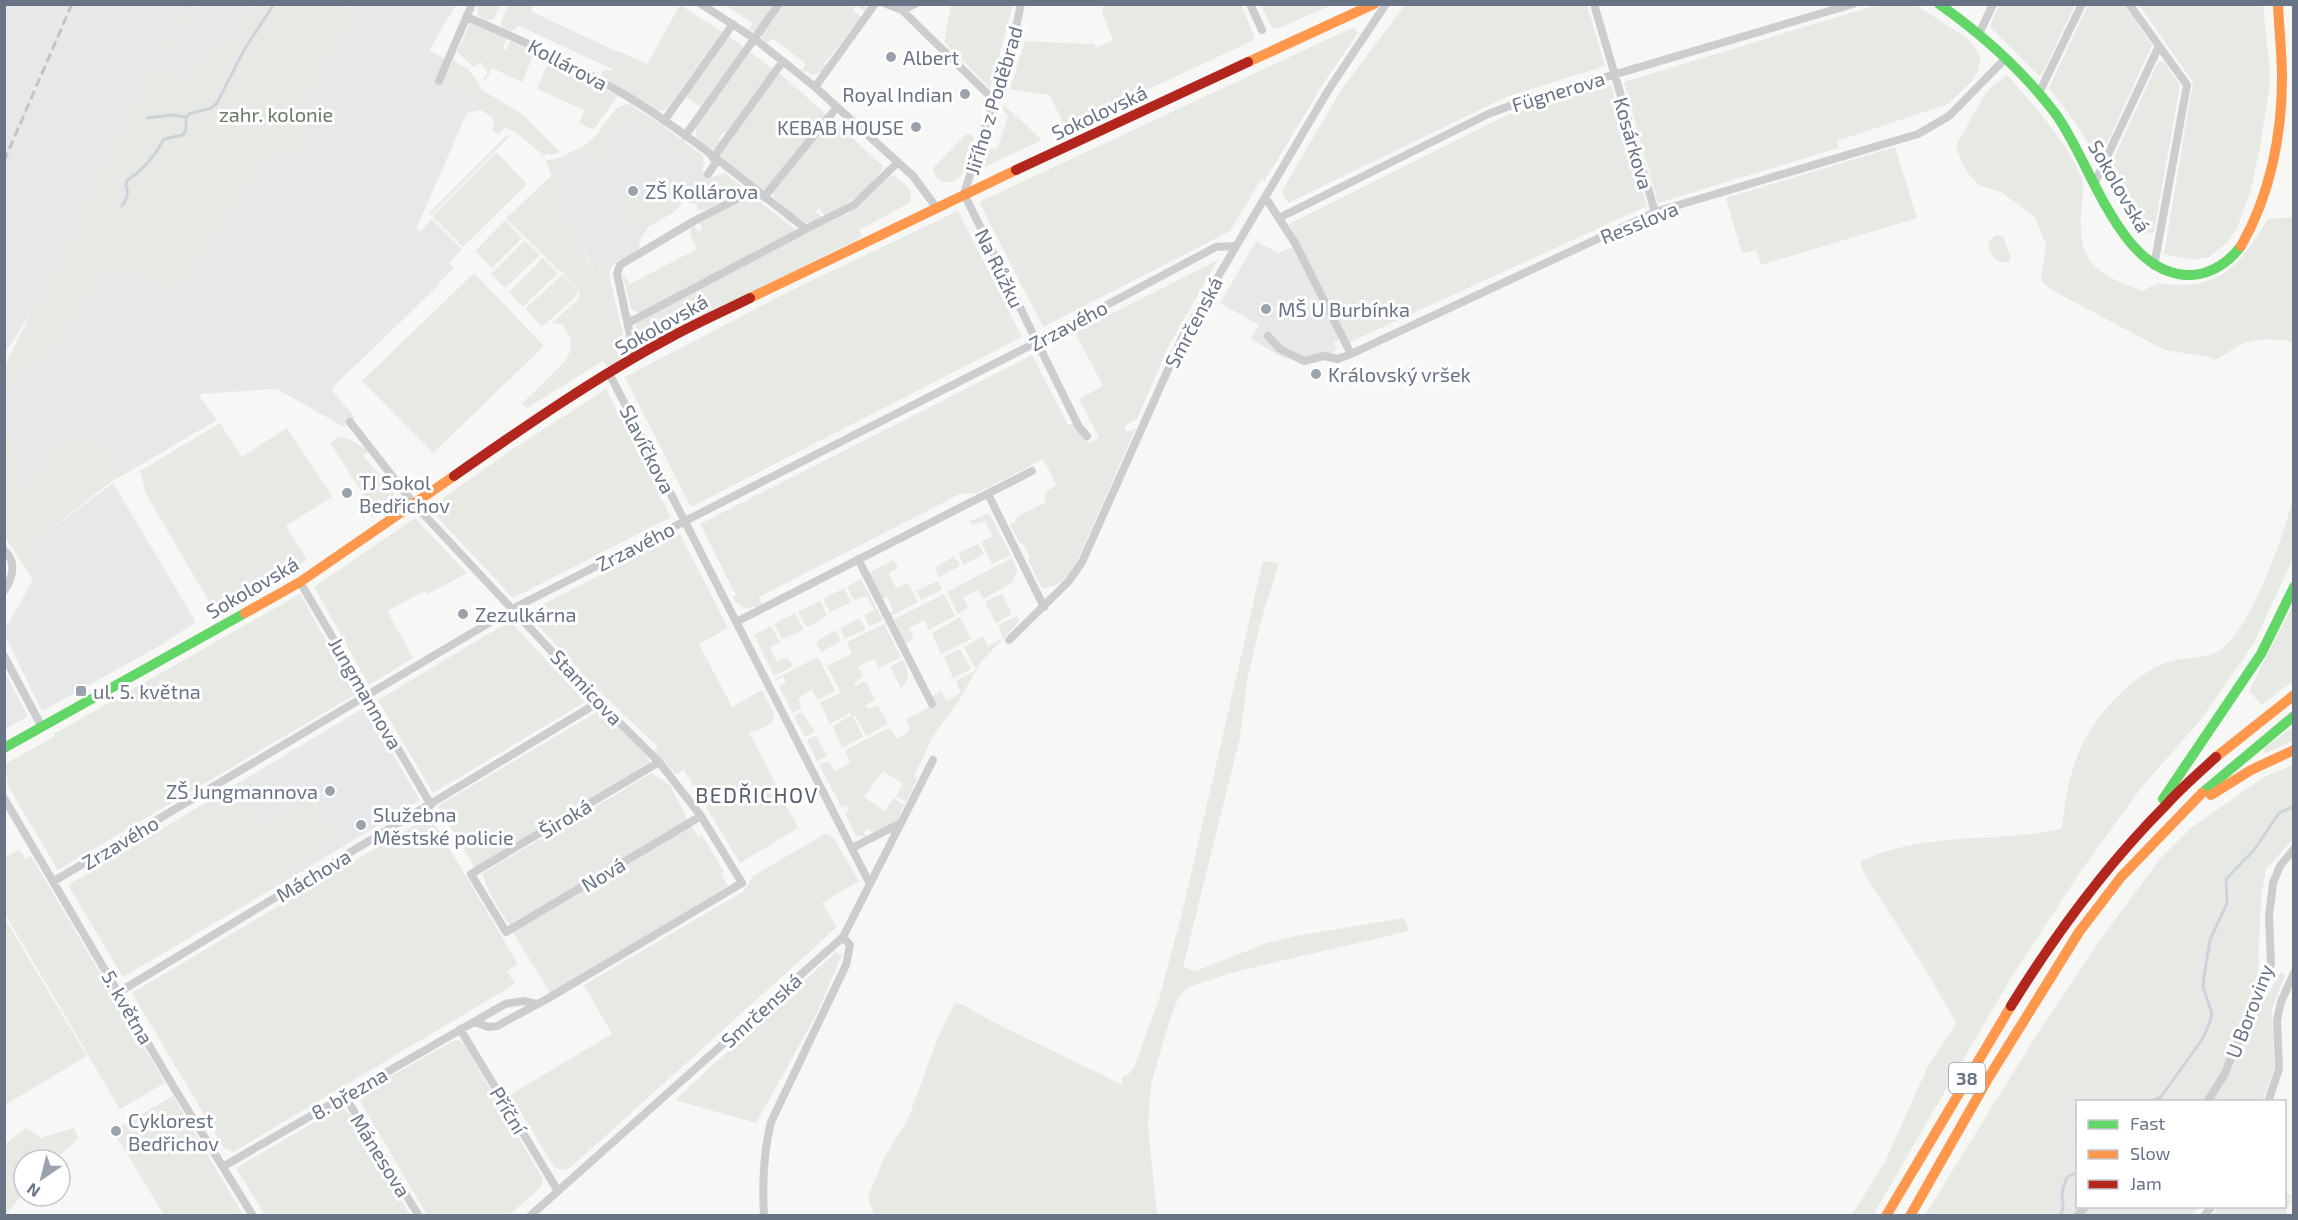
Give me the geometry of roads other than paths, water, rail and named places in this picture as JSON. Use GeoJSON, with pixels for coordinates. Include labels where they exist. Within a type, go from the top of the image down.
{"type":"FeatureCollection","features":[{"type":"Feature","properties":{"kind":"main road","name":"Sokolovská"},"geometry":{"type":"LineString","coordinates":[[4,748],[300,582],[517,432],[609,373],[713,315],[936,207],[1374,4]]}},
{"type":"Feature","properties":{"kind":"main road","name":"Sokolovská"},"geometry":{"type":"LineString","coordinates":[[1939,4],[2006,58],[2039,93],[2070,136],[2130,242],[2154,266],[2178,275],[2211,271],[2228,261],[2250,233],[2266,189],[2280,113],[2282,84],[2278,4]]}},
{"type":"Feature","properties":{"kind":"main road"},"geometry":{"type":"LineString","coordinates":[[2148,822],[2261,654],[2294,586]]}},
{"type":"Feature","properties":{"kind":"main road","name":"38"},"geometry":{"type":"LineString","coordinates":[[1886,1215],[1950,1105],[2052,942],[2085,898],[2148,822],[2221,752],[2294,695]]}},
{"type":"Feature","properties":{"kind":"main road","name":"38"},"geometry":{"type":"LineString","coordinates":[[1910,1215],[1960,1125],[2064,954],[2092,914],[2121,877],[2161,833],[2234,763],[2294,716]]}},
{"type":"Feature","properties":{"kind":"main road"},"geometry":{"type":"LineString","coordinates":[[2161,833],[2237,776],[2272,758],[2294,750]]}},
{"type":"Feature","properties":{"kind":"street"},"geometry":{"type":"LineString","coordinates":[[439,81],[472,4]]}},
{"type":"Feature","properties":{"kind":"street"},"geometry":{"type":"LineString","coordinates":[[701,4],[755,39],[815,87],[913,176],[936,207]]}},
{"type":"Feature","properties":{"kind":"street"},"geometry":{"type":"LineString","coordinates":[[686,136],[779,4]]}},
{"type":"Feature","properties":{"kind":"street"},"geometry":{"type":"LineString","coordinates":[[815,87],[875,4]]}},
{"type":"Feature","properties":{"kind":"street"},"geometry":{"type":"LineString","coordinates":[[886,4],[902,10],[994,100]]}},
{"type":"Feature","properties":{"kind":"street"},"geometry":{"type":"LineString","coordinates":[[902,10],[915,4]]}},
{"type":"Feature","properties":{"kind":"street","name":"Jiřího z Poděbrad"},"geometry":{"type":"LineString","coordinates":[[964,194],[1014,36],[1021,4]]}},
{"type":"Feature","properties":{"kind":"street"},"geometry":{"type":"LineString","coordinates":[[1250,4],[1262,30]]}},
{"type":"Feature","properties":{"kind":"street","name":"Smrčenská"},"geometry":{"type":"LineString","coordinates":[[1009,640],[1069,581],[1082,562],[1183,336],[1234,246],[1329,89],[1386,4]]}},
{"type":"Feature","properties":{"kind":"street","name":"Kosárkova"},"geometry":{"type":"LineString","coordinates":[[1594,4],[1654,212]]}},
{"type":"Feature","properties":{"kind":"street","name":"Fügnerova"},"geometry":{"type":"LineString","coordinates":[[1279,218],[1488,114],[1518,103],[1853,4]]}},
{"type":"Feature","properties":{"kind":"street"},"geometry":{"type":"LineString","coordinates":[[1979,34],[1994,4]]}},
{"type":"Feature","properties":{"kind":"street"},"geometry":{"type":"LineString","coordinates":[[2039,93],[2082,4]]}},
{"type":"Feature","properties":{"kind":"street"},"geometry":{"type":"LineString","coordinates":[[2129,4],[2187,85],[2154,266]]}},
{"type":"Feature","properties":{"kind":"street","name":"Kollárova"},"geometry":{"type":"LineString","coordinates":[[467,17],[538,47],[584,71],[664,121],[806,229]]}},
{"type":"Feature","properties":{"kind":"street"},"geometry":{"type":"LineString","coordinates":[[664,121],[733,24]]}},
{"type":"Feature","properties":{"kind":"street"},"geometry":{"type":"LineString","coordinates":[[2095,182],[2159,46]]}},
{"type":"Feature","properties":{"kind":"street","name":"Resslova"},"geometry":{"type":"LineString","coordinates":[[1268,336],[1280,349],[1304,361],[1324,356],[1338,359],[1654,212],[1918,134],[1949,116],[2006,58]]}},
{"type":"Feature","properties":{"kind":"street"},"geometry":{"type":"LineString","coordinates":[[708,174],[715,159],[783,61]]}},
{"type":"Feature","properties":{"kind":"street"},"geometry":{"type":"LineString","coordinates":[[764,197],[837,107]]}},
{"type":"Feature","properties":{"kind":"street"},"geometry":{"type":"LineString","coordinates":[[806,229],[854,205],[898,162]]}},
{"type":"Feature","properties":{"kind":"street"},"geometry":{"type":"LineString","coordinates":[[635,358],[617,274],[620,265],[700,217],[755,190]]}},
{"type":"Feature","properties":{"kind":"street","name":"Na Růžku"},"geometry":{"type":"LineString","coordinates":[[964,194],[1079,427],[1087,436]]}},
{"type":"Feature","properties":{"kind":"street"},"geometry":{"type":"LineString","coordinates":[[1265,197],[1295,243],[1351,354]]}},
{"type":"Feature","properties":{"kind":"street","name":"Sokolovská"},"geometry":{"type":"LineString","coordinates":[[628,323],[806,229]]}},
{"type":"Feature","properties":{"kind":"street","name":"Zrzavého"},"geometry":{"type":"LineString","coordinates":[[54,881],[514,608],[1037,342],[1216,247],[1234,246]]}},
{"type":"Feature","properties":{"kind":"street","name":"Slavíčkova"},"geometry":{"type":"LineString","coordinates":[[609,373],[870,884]]}},
{"type":"Feature","properties":{"kind":"street","name":"Stamicova"},"geometry":{"type":"LineString","coordinates":[[350,422],[414,504],[514,608],[599,702],[659,762],[701,816],[742,883]]}},
{"type":"Feature","properties":{"kind":"street"},"geometry":{"type":"LineString","coordinates":[[736,622],[1032,471]]}},
{"type":"Feature","properties":{"kind":"street"},"geometry":{"type":"LineString","coordinates":[[988,494],[1044,607]]}},
{"type":"Feature","properties":{"kind":"street"},"geometry":{"type":"LineString","coordinates":[[4,550],[10,557],[12,571],[4,591]]}},
{"type":"Feature","properties":{"kind":"street"},"geometry":{"type":"LineString","coordinates":[[858,559],[932,704]]}},
{"type":"Feature","properties":{"kind":"street","name":"Jungmannova"},"geometry":{"type":"LineString","coordinates":[[300,582],[431,805]]}},
{"type":"Feature","properties":{"kind":"street"},"geometry":{"type":"LineString","coordinates":[[4,656],[42,727]]}},
{"type":"Feature","properties":{"kind":"street","name":"Máchova"},"geometry":{"type":"LineString","coordinates":[[119,992],[599,702]]}},
{"type":"Feature","properties":{"kind":"street","name":"Smrčenská"},"geometry":{"type":"LineString","coordinates":[[530,1215],[843,937],[933,760]]}},
{"type":"Feature","properties":{"kind":"street","name":"Široká"},"geometry":{"type":"LineString","coordinates":[[506,932],[471,874],[659,762]]}},
{"type":"Feature","properties":{"kind":"street","name":"5. května"},"geometry":{"type":"LineString","coordinates":[[4,798],[173,1086],[253,1215]]}},
{"type":"Feature","properties":{"kind":"street","name":"Nová"},"geometry":{"type":"LineString","coordinates":[[506,932],[701,816]]}},
{"type":"Feature","properties":{"kind":"street"},"geometry":{"type":"LineString","coordinates":[[852,848],[901,823]]}},
{"type":"Feature","properties":{"kind":"street","name":"U Boroviny"},"geometry":{"type":"LineString","coordinates":[[2207,1100],[2224,1075],[2271,964],[2269,916],[2273,883],[2280,866],[2294,849]]}},
{"type":"Feature","properties":{"kind":"street","name":"8. března"},"geometry":{"type":"LineString","coordinates":[[475,1022],[488,1027],[497,1026],[742,883]]}},
{"type":"Feature","properties":{"kind":"street"},"geometry":{"type":"LineString","coordinates":[[764,1215],[762,1179],[765,1147],[771,1122],[843,975],[850,945],[843,937]]}},
{"type":"Feature","properties":{"kind":"street"},"geometry":{"type":"LineString","coordinates":[[2268,1100],[2279,1069],[2277,1020],[2281,1002],[2294,973]]}},
{"type":"Feature","properties":{"kind":"street","name":"8. března"},"geometry":{"type":"LineString","coordinates":[[224,1166],[344,1095],[511,1002],[523,1001],[537,1004]]}},
{"type":"Feature","properties":{"kind":"street","name":"Příční"},"geometry":{"type":"LineString","coordinates":[[460,1029],[558,1191]]}},
{"type":"Feature","properties":{"kind":"street","name":"Mánesova"},"geometry":{"type":"LineString","coordinates":[[344,1095],[419,1215]]}},
{"type":"Feature","properties":{"kind":"waterway"},"geometry":{"type":"LineString","coordinates":[[122,206],[127,196],[127,180],[148,162],[164,139],[183,135],[186,130],[186,117],[189,114],[211,108],[217,103],[244,50],[274,4]]}},
{"type":"Feature","properties":{"kind":"waterway"},"geometry":{"type":"LineString","coordinates":[[147,118],[171,115],[186,117]]}},
{"type":"Feature","properties":{"kind":"waterway"},"geometry":{"type":"LineString","coordinates":[[2153,1100],[2161,1097],[2203,1038],[2209,1024],[2212,1014],[2203,987],[2204,977],[2210,940],[2227,903],[2226,879],[2254,850],[2279,813],[2294,806]]}},
{"type":"Feature","properties":{"kind":"waterway"},"geometry":{"type":"LineString","coordinates":[[2060,1216],[2063,1208],[2062,1191],[2067,1177],[2076,1173]]}},
{"type":"Feature","properties":{"kind":"railway"},"geometry":{"type":"LineString","coordinates":[[4,161],[72,4]]}},
{"type":"Feature","properties":{"kind":"place","name":"Albert"},"geometry":{"type":"Point","coordinates":[891,57]}},
{"type":"Feature","properties":{"kind":"place","name":"Royal Indian"},"geometry":{"type":"Point","coordinates":[965,94]}},
{"type":"Feature","properties":{"kind":"place","name":"KEBAB HOUSE"},"geometry":{"type":"Point","coordinates":[916,127]}},
{"type":"Feature","properties":{"kind":"place","name":"ZŠ Kollárova"},"geometry":{"type":"Point","coordinates":[633,191]}},
{"type":"Feature","properties":{"kind":"place","name":"MŠ U Burbínka"},"geometry":{"type":"Point","coordinates":[1266,309]}},
{"type":"Feature","properties":{"kind":"place","name":"Královský vršek"},"geometry":{"type":"Point","coordinates":[1316,374]}},
{"type":"Feature","properties":{"kind":"place","name":"TJ Sokol Bedřichov"},"geometry":{"type":"Point","coordinates":[347,493]}},
{"type":"Feature","properties":{"kind":"place","name":"Zezulkárna"},"geometry":{"type":"Point","coordinates":[463,614]}},
{"type":"Feature","properties":{"kind":"place","name":"ul. 5. května"},"geometry":{"type":"Point","coordinates":[81,691]}},
{"type":"Feature","properties":{"kind":"place","name":"ZŠ Jungmannova"},"geometry":{"type":"Point","coordinates":[330,791]}},
{"type":"Feature","properties":{"kind":"place","name":"Služebna Městské policie"},"geometry":{"type":"Point","coordinates":[361,825]}},
{"type":"Feature","properties":{"kind":"place","name":"Cyklorest Bedřichov"},"geometry":{"type":"Point","coordinates":[116,1131]}},
{"type":"Feature","properties":{"kind":"district","name":"BEDŘICHOV"},"geometry":{"type":"Point","coordinates":[757,794]}},
{"type":"Feature","properties":{"kind":"park label","name":"zahr. kolonie"},"geometry":{"type":"Point","coordinates":[276,114]}}]}
